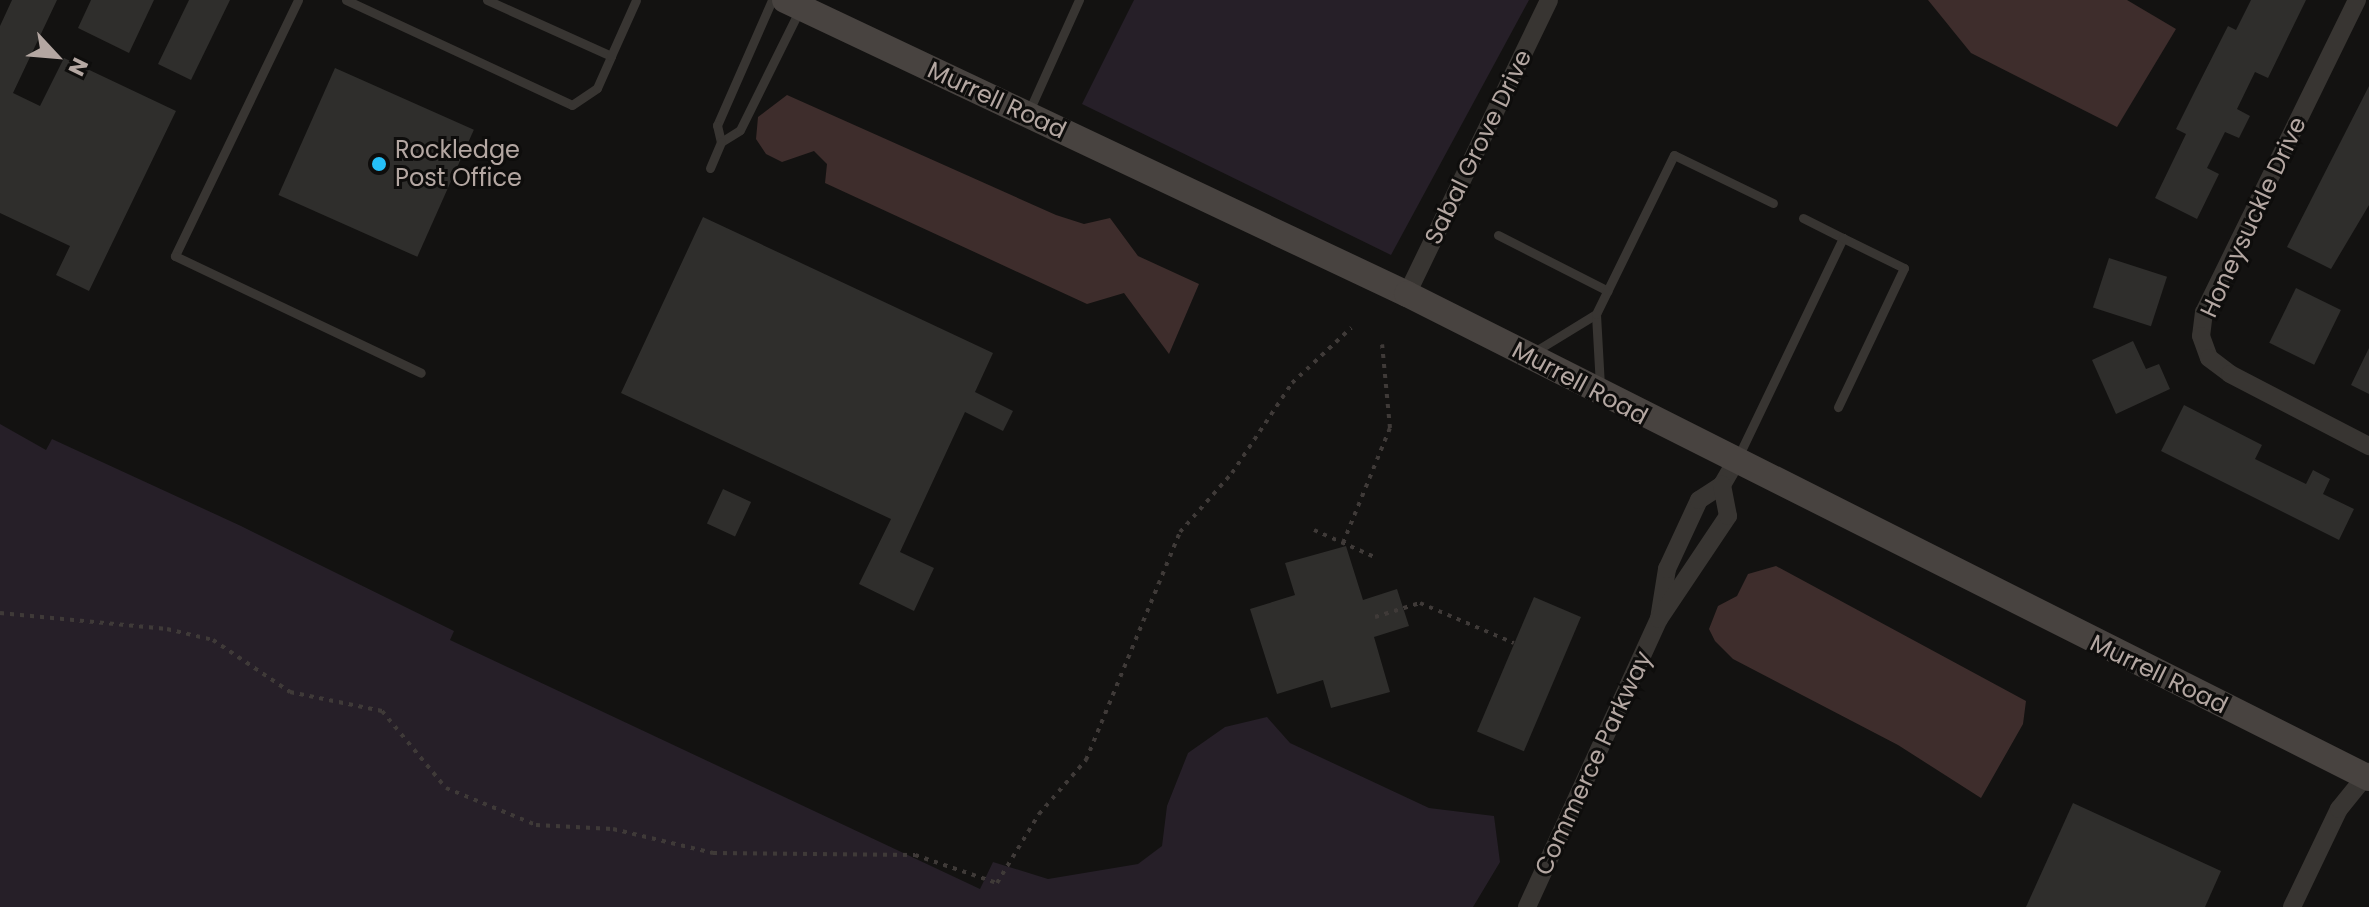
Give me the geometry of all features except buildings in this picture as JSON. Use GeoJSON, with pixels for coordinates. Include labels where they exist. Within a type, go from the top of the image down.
{"type":"FeatureCollection","features":[{"type":"Feature","properties":{"kind":"street","name":"Sabal Grove Drive"},"geometry":{"type":"LineString","coordinates":[[1407,294],[1549,0]]}},
{"type":"Feature","properties":{"kind":"street","name":"Honeysuckle Drive"},"geometry":{"type":"LineString","coordinates":[[2357,0],[2204,312],[2201,336],[2209,358],[2230,374],[2369,446]]}},
{"type":"Feature","properties":{"kind":"street","name":"Murrell Road"},"geometry":{"type":"LineString","coordinates":[[793,4],[1407,294],[1600,394],[1728,475],[2368,776]]}},
{"type":"Feature","properties":{"kind":"street","name":"Commerce Parkway"},"geometry":{"type":"LineString","coordinates":[[1659,619],[1667,569],[1699,500],[1728,475]]}},
{"type":"Feature","properties":{"kind":"street","name":"Commerce Parkway"},"geometry":{"type":"LineString","coordinates":[[1527,907],[1659,619],[1728,516],[1728,475]]}},
{"type":"Feature","properties":{"kind":"street"},"geometry":{"type":"LineString","coordinates":[[2292,907],[2339,809],[2368,776]]}},
{"type":"Feature","properties":{"kind":"lane"},"geometry":{"type":"LineString","coordinates":[[298,0],[175,256],[421,373]]}},
{"type":"Feature","properties":{"kind":"lane"},"geometry":{"type":"LineString","coordinates":[[346,0],[572,105],[597,88],[636,0]]}},
{"type":"Feature","properties":{"kind":"lane"},"geometry":{"type":"LineString","coordinates":[[487,0],[611,56]]}},
{"type":"Feature","properties":{"kind":"lane"},"geometry":{"type":"LineString","coordinates":[[721,142],[717,125],[772,0]]}},
{"type":"Feature","properties":{"kind":"lane"},"geometry":{"type":"LineString","coordinates":[[1028,114],[1079,0]]}},
{"type":"Feature","properties":{"kind":"lane"},"geometry":{"type":"LineString","coordinates":[[710,168],[721,142],[740,130],[793,4]]}},
{"type":"Feature","properties":{"kind":"lane"},"geometry":{"type":"LineString","coordinates":[[1600,394],[1596,314],[1674,155],[1773,203]]}},
{"type":"Feature","properties":{"kind":"lane"},"geometry":{"type":"LineString","coordinates":[[1803,218],[1904,268],[1838,407]]}},
{"type":"Feature","properties":{"kind":"lane"},"geometry":{"type":"LineString","coordinates":[[1498,235],[1608,291]]}},
{"type":"Feature","properties":{"kind":"lane"},"geometry":{"type":"LineString","coordinates":[[1728,475],[1810,320],[1843,238]]}},
{"type":"Feature","properties":{"kind":"lane"},"geometry":{"type":"LineString","coordinates":[[1528,356],[1596,314]]}},
{"type":"Feature","properties":{"kind":"path"},"geometry":{"type":"LineString","coordinates":[[0,613],[167,629],[213,640],[290,692],[382,711],[446,788],[536,825],[613,829],[713,853],[888,851],[997,883],[1039,814],[1086,760],[1180,532],[1232,473],[1292,383],[1351,328]]}},
{"type":"Feature","properties":{"kind":"path"},"geometry":{"type":"LineString","coordinates":[[1343,543],[1390,428],[1382,344]]}},
{"type":"Feature","properties":{"kind":"path"},"geometry":{"type":"LineString","coordinates":[[1314,530],[1377,558]]}},
{"type":"Feature","properties":{"kind":"path"},"geometry":{"type":"LineString","coordinates":[[1375,617],[1420,603],[1514,643]]}},
{"type":"Feature","properties":{"kind":"shaded area"},"geometry":{"type":"Polygon","coordinates":[[[1134,0],[1529,0],[1391,255],[1082,104],[1134,0]]]}},
{"type":"Feature","properties":{"kind":"shaded area"},"geometry":{"type":"Polygon","coordinates":[[[1928,0],[2127,0],[2176,29],[2117,127],[1971,53],[1928,0]]]}},
{"type":"Feature","properties":{"kind":"shaded area"},"geometry":{"type":"Polygon","coordinates":[[[787,95],[1056,215],[1084,224],[1110,218],[1138,256],[1199,284],[1169,354],[1124,293],[1087,304],[825,183],[827,164],[814,151],[782,162],[766,154],[756,139],[758,117],[787,95]]]}},
{"type":"Feature","properties":{"kind":"shaded area"},"geometry":{"type":"Polygon","coordinates":[[[0,424],[46,450],[52,439],[241,526],[454,631],[450,640],[980,889],[993,862],[1048,879],[1138,864],[1162,846],[1167,806],[1188,753],[1225,727],[1267,717],[1290,743],[1429,808],[1494,816],[1500,862],[1473,907],[0,907],[0,424]]]}},
{"type":"Feature","properties":{"kind":"shaded area"},"geometry":{"type":"Polygon","coordinates":[[[1776,566],[2026,701],[2023,724],[1981,798],[1898,745],[1733,659],[1715,641],[1709,629],[1718,606],[1737,596],[1748,574],[1776,566]]]}},
{"type":"Feature","properties":{"kind":"place","name":"Rockledge Post Office"},"geometry":{"type":"Point","coordinates":[379,164]}}]}
